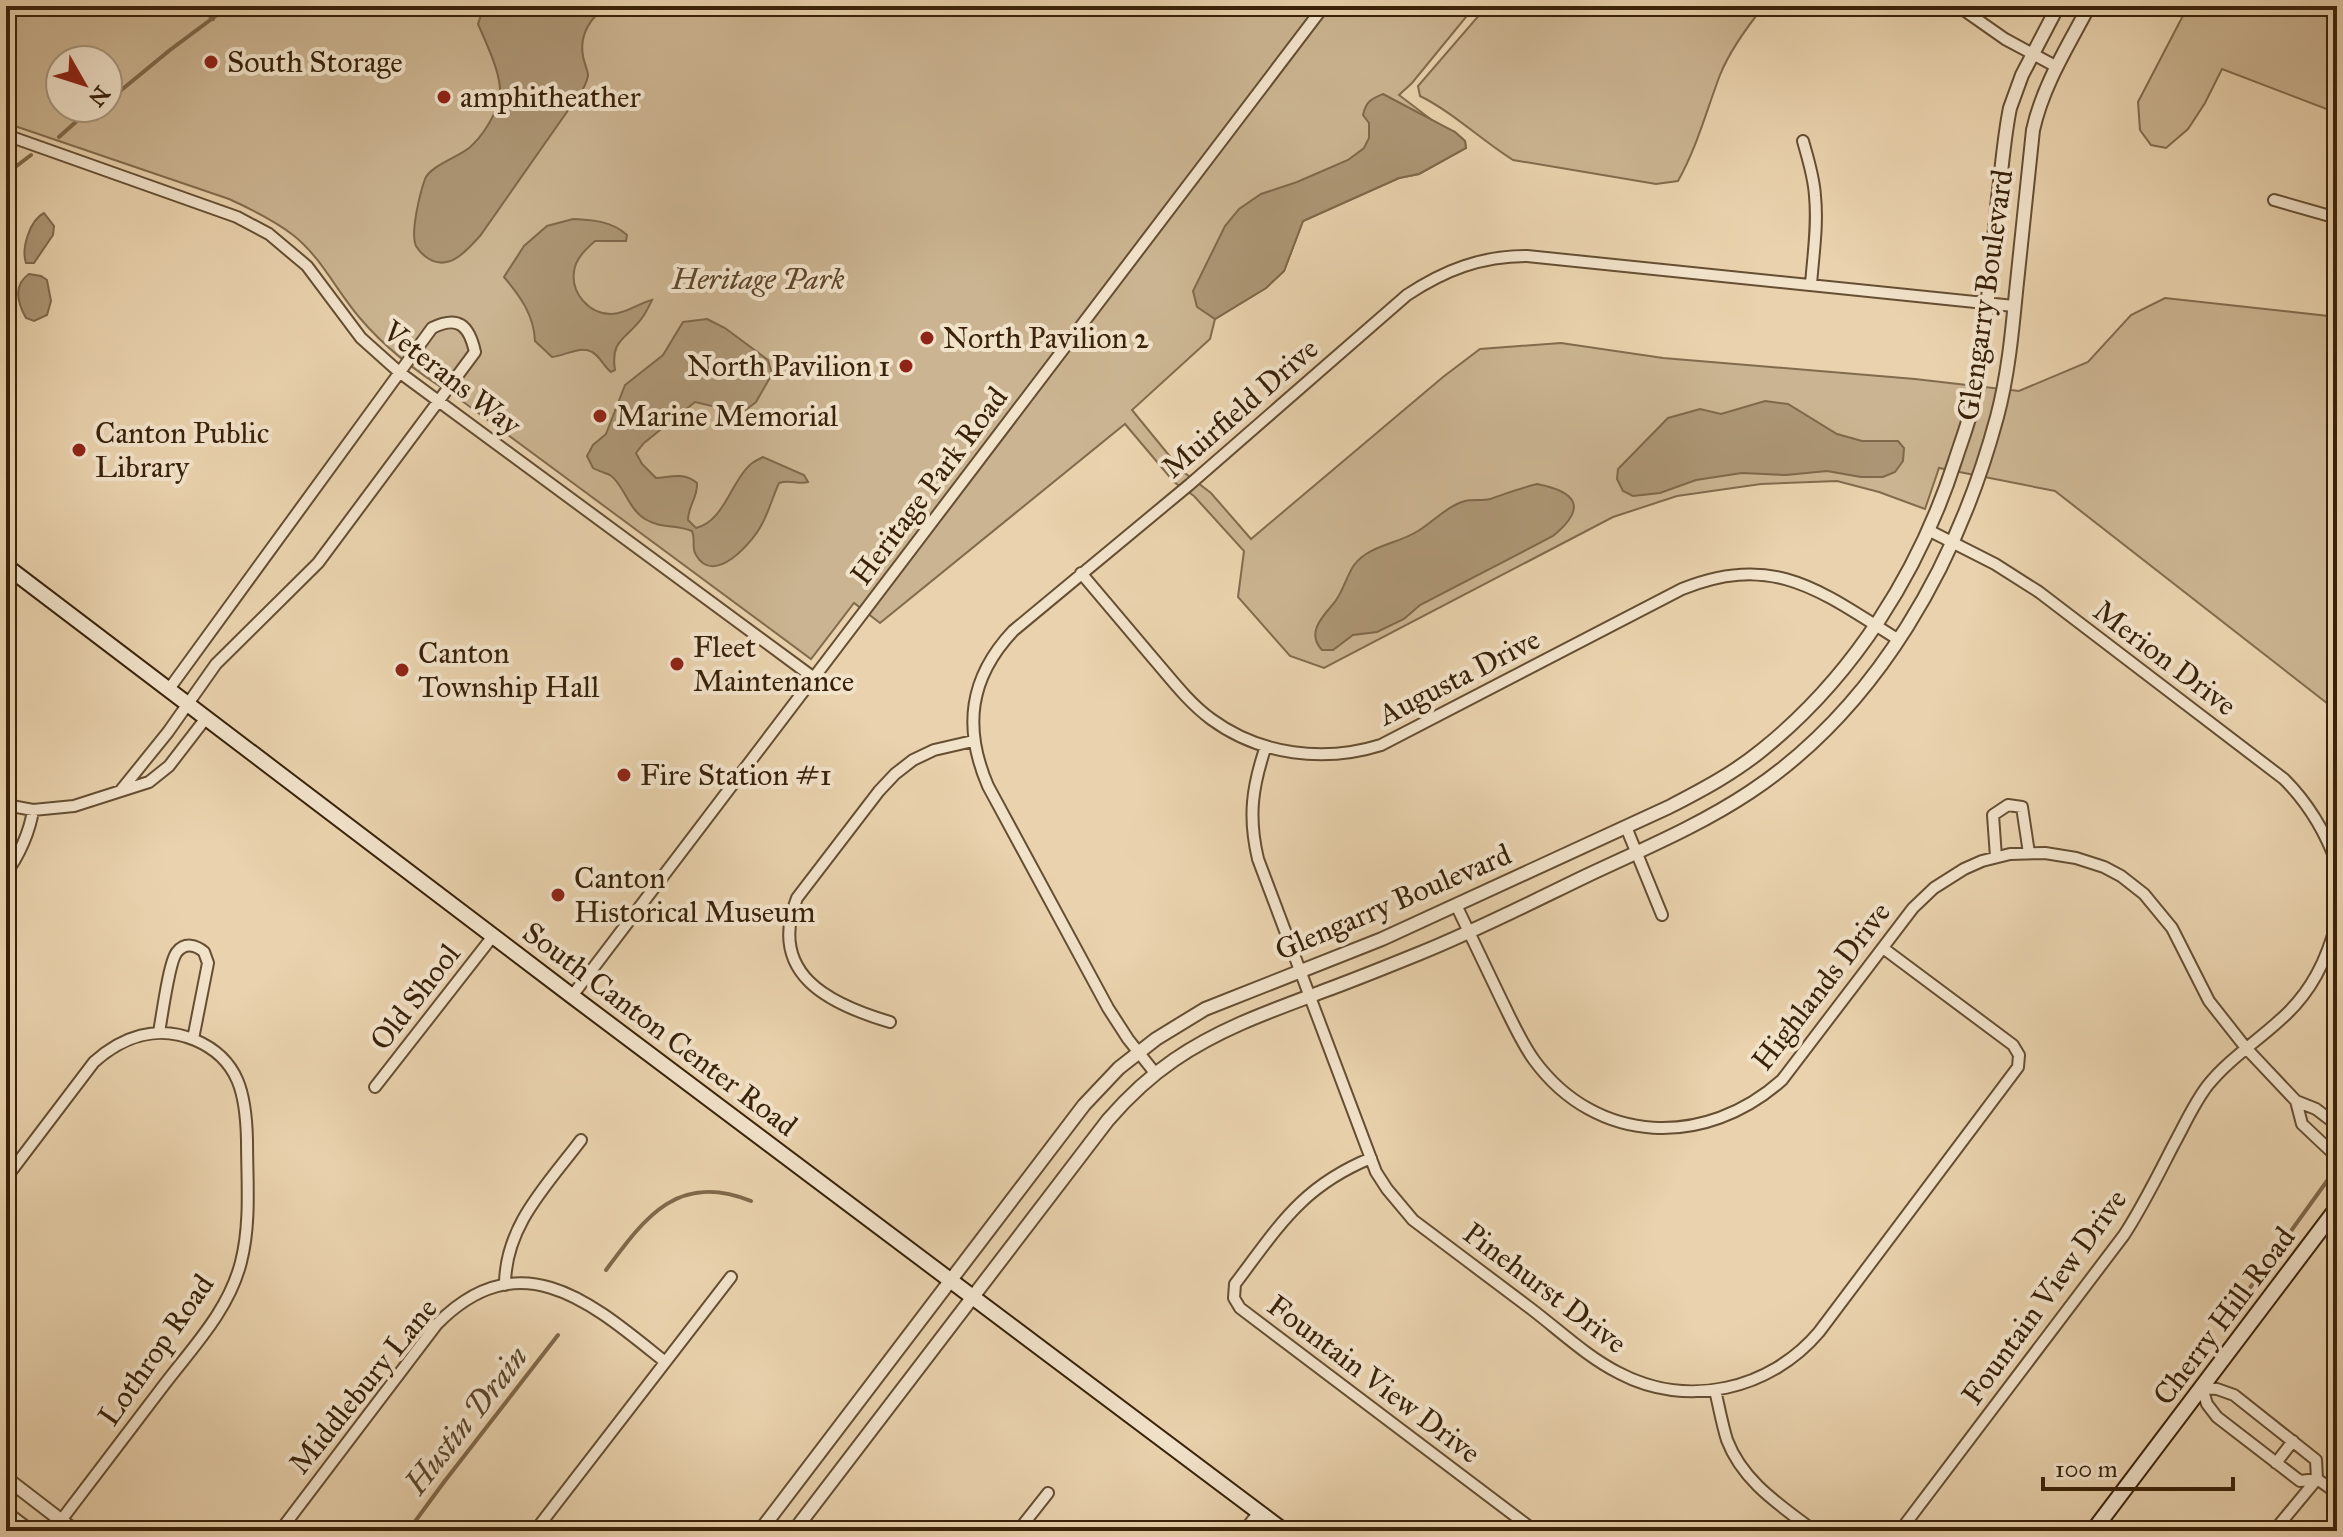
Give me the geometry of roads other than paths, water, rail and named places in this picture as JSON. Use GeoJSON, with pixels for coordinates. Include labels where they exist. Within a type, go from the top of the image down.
{"type":"FeatureCollection","features":[{"type":"Feature","properties":{"kind":"main road","name":"South Canton Center Road"},"geometry":{"type":"LineString","coordinates":[[6,566],[1284,1531]]}},
{"type":"Feature","properties":{"kind":"main road","name":"Cherry Hill Road"},"geometry":{"type":"LineString","coordinates":[[2093,1531],[2337,1208]]}},
{"type":"Feature","properties":{"kind":"street","name":"Heritage Park Road"},"geometry":{"type":"LineString","coordinates":[[572,996],[1324,6]]}},
{"type":"Feature","properties":{"kind":"street"},"geometry":{"type":"LineString","coordinates":[[1958,6],[2005,39],[2057,67]]}},
{"type":"Feature","properties":{"kind":"street","name":"Glengarry Boulevard"},"geometry":{"type":"LineString","coordinates":[[766,1529],[1067,1128],[1103,1084],[1139,1053],[1174,1026],[1205,1009],[1457,907],[1707,787],[1761,751],[1822,694],[1876,626],[1903,581],[1950,476],[1972,407],[1987,303],[2006,125],[2015,91],[2058,6]]}},
{"type":"Feature","properties":{"kind":"street","name":"Glengarry Boulevard"},"geometry":{"type":"LineString","coordinates":[[794,1531],[1089,1145],[1123,1104],[1155,1073],[1226,1030],[1469,932],[1716,813],[1776,774],[1810,745],[1872,677],[1926,595],[1953,542],[1980,474],[1998,414],[2014,306],[2033,130],[2041,100],[2089,6]]}},
{"type":"Feature","properties":{"kind":"street","name":"Veterans Way"},"geometry":{"type":"LineString","coordinates":[[6,135],[237,217],[269,234],[307,266],[361,338],[399,372],[814,678]]}},
{"type":"Feature","properties":{"kind":"street"},"geometry":{"type":"LineString","coordinates":[[1803,141],[1816,197],[1811,285]]}},
{"type":"Feature","properties":{"kind":"street"},"geometry":{"type":"LineString","coordinates":[[2274,200],[2337,218]]}},
{"type":"Feature","properties":{"kind":"street","name":"Muirfield Drive"},"geometry":{"type":"LineString","coordinates":[[1155,1073],[1108,1008],[979,766],[972,718],[976,696],[993,655],[1013,631],[1189,485],[1407,295],[1453,269],[1488,259],[1527,256],[2014,306]]}},
{"type":"Feature","properties":{"kind":"street"},"geometry":{"type":"LineString","coordinates":[[122,789],[216,664],[318,563],[475,352],[471,336],[459,323],[446,321],[432,328],[169,689]]}},
{"type":"Feature","properties":{"kind":"street","name":"Merion Drive"},"geometry":{"type":"LineString","coordinates":[[1928,530],[1995,564],[2039,592],[2284,779],[2315,816],[2337,862]]}},
{"type":"Feature","properties":{"kind":"street","name":"Augusta Drive"},"geometry":{"type":"LineString","coordinates":[[1081,573],[1196,706],[1230,731],[1266,746],[1295,753],[1322,755],[1381,745],[1682,589],[1718,577],[1757,574],[1795,581],[1821,592],[1899,640]]}},
{"type":"Feature","properties":{"kind":"street"},"geometry":{"type":"LineString","coordinates":[[6,805],[33,810],[74,806],[149,782],[169,766],[206,718]]}},
{"type":"Feature","properties":{"kind":"street"},"geometry":{"type":"LineString","coordinates":[[890,1022],[833,1001],[806,979],[791,948],[788,930],[791,912],[797,898],[895,774],[913,760],[934,750],[973,741]]}},
{"type":"Feature","properties":{"kind":"street","name":"Pinehurst Drive"},"geometry":{"type":"LineString","coordinates":[[1266,746],[1253,794],[1253,835],[1258,859],[1371,1158],[1387,1189],[1413,1220],[1606,1365],[1632,1379],[1660,1388],[1690,1392],[1742,1384],[1778,1368],[1810,1342],[2018,1067],[2019,1055],[2013,1045],[1883,948]]}},
{"type":"Feature","properties":{"kind":"street"},"geometry":{"type":"LineString","coordinates":[[1761,751],[1776,774]]}},
{"type":"Feature","properties":{"kind":"street"},"geometry":{"type":"LineString","coordinates":[[1996,857],[1993,815],[2008,805],[2022,807],[2029,853]]}},
{"type":"Feature","properties":{"kind":"street"},"geometry":{"type":"LineString","coordinates":[[6,873],[31,823],[33,810]]}},
{"type":"Feature","properties":{"kind":"street"},"geometry":{"type":"LineString","coordinates":[[1626,827],[1662,915]]}},
{"type":"Feature","properties":{"kind":"street","name":"Highlands Drive"},"geometry":{"type":"LineString","coordinates":[[1457,907],[1523,1043],[1549,1079],[1572,1099],[1603,1116],[1631,1125],[1690,1127],[1742,1109],[1767,1093],[1792,1069],[1913,908],[1934,888],[1964,869],[1996,857],[2029,853],[2059,854],[2090,862],[2121,876],[2144,894],[2172,928],[2209,1001],[2246,1048],[2296,1101],[2316,1109],[2337,1125]]}},
{"type":"Feature","properties":{"kind":"street"},"geometry":{"type":"LineString","coordinates":[[2246,1048],[2304,995],[2325,959],[2337,921]]}},
{"type":"Feature","properties":{"kind":"street","name":"Old Shool"},"geometry":{"type":"LineString","coordinates":[[375,1087],[493,936]]}},
{"type":"Feature","properties":{"kind":"street"},"geometry":{"type":"LineString","coordinates":[[6,1178],[94,1062],[108,1050],[141,1034],[159,1032],[193,1039],[208,963],[204,952],[193,945],[183,947],[174,957],[159,1032]]}},
{"type":"Feature","properties":{"kind":"street","name":"Lothrop Road"},"geometry":{"type":"LineString","coordinates":[[57,1526],[215,1319],[231,1291],[241,1262],[247,1220],[245,1098],[237,1078],[219,1055],[193,1039]]}},
{"type":"Feature","properties":{"kind":"street","name":"Fountain View Drive"},"geometry":{"type":"LineString","coordinates":[[1900,1531],[2124,1235],[2142,1207],[2200,1095],[2218,1073],[2246,1048]]}},
{"type":"Feature","properties":{"kind":"street","name":"Highlands Drive"},"geometry":{"type":"LineString","coordinates":[[2296,1101],[2302,1124],[2337,1157]]}},
{"type":"Feature","properties":{"kind":"street"},"geometry":{"type":"LineString","coordinates":[[1067,1128],[1089,1145]]}},
{"type":"Feature","properties":{"kind":"street"},"geometry":{"type":"LineString","coordinates":[[505,1285],[507,1256],[516,1229],[581,1140]]}},
{"type":"Feature","properties":{"kind":"street","name":"Fountain View Drive"},"geometry":{"type":"LineString","coordinates":[[1371,1158],[1328,1179],[1292,1210],[1235,1284],[1234,1298],[1240,1308],[1535,1531]]}},
{"type":"Feature","properties":{"kind":"street"},"geometry":{"type":"LineString","coordinates":[[535,1531],[731,1277]]}},
{"type":"Feature","properties":{"kind":"street","name":"Middlebury Lane"},"geometry":{"type":"LineString","coordinates":[[280,1531],[437,1324],[466,1300],[484,1291],[525,1284],[546,1286],[582,1300],[664,1361]]}},
{"type":"Feature","properties":{"kind":"street"},"geometry":{"type":"LineString","coordinates":[[872,1385],[893,1401]]}},
{"type":"Feature","properties":{"kind":"street"},"geometry":{"type":"LineString","coordinates":[[2274,1531],[2317,1479],[2316,1460],[2234,1395],[2202,1388],[2207,1404],[2217,1417],[2276,1463],[2300,1481],[2317,1479],[2337,1493]]}},
{"type":"Feature","properties":{"kind":"street"},"geometry":{"type":"LineString","coordinates":[[1715,1390],[1724,1431],[1750,1480],[1814,1531]]}},
{"type":"Feature","properties":{"kind":"street"},"geometry":{"type":"LineString","coordinates":[[2276,1463],[2293,1441]]}},
{"type":"Feature","properties":{"kind":"street"},"geometry":{"type":"LineString","coordinates":[[6,1478],[57,1526],[75,1531]]}},
{"type":"Feature","properties":{"kind":"street"},"geometry":{"type":"LineString","coordinates":[[1018,1531],[1048,1493]]}},
{"type":"Feature","properties":{"kind":"street"},"geometry":{"type":"LineString","coordinates":[[1244,1531],[1259,1512]]}},
{"type":"Feature","properties":{"kind":"street"},"geometry":{"type":"LineString","coordinates":[[6,1513],[30,1531]]}},
{"type":"Feature","properties":{"kind":"waterway"},"geometry":{"type":"LineString","coordinates":[[200,6],[213,19]]}},
{"type":"Feature","properties":{"kind":"waterway"},"geometry":{"type":"LineString","coordinates":[[124,88],[229,6]]}},
{"type":"Feature","properties":{"kind":"waterway"},"geometry":{"type":"LineString","coordinates":[[59,137],[74,124]]}},
{"type":"Feature","properties":{"kind":"waterway"},"geometry":{"type":"LineString","coordinates":[[6,174],[31,155]]}},
{"type":"Feature","properties":{"kind":"waterway"},"geometry":{"type":"LineString","coordinates":[[2239,1303],[2327,1181]]}},
{"type":"Feature","properties":{"kind":"waterway","name":"Hustin Drain"},"geometry":{"type":"LineString","coordinates":[[606,1270],[635,1232],[666,1204],[703,1192],[725,1193],[751,1201]]}},
{"type":"Feature","properties":{"kind":"waterway","name":"Hustin Drain"},"geometry":{"type":"LineString","coordinates":[[408,1531],[558,1335]]}},
{"type":"Feature","properties":{"kind":"place","name":"South Storage"},"geometry":{"type":"Point","coordinates":[211,62]}},
{"type":"Feature","properties":{"kind":"place","name":"amphitheather"},"geometry":{"type":"Point","coordinates":[444,97]}},
{"type":"Feature","properties":{"kind":"place","name":"North Pavilion 2"},"geometry":{"type":"Point","coordinates":[927,338]}},
{"type":"Feature","properties":{"kind":"place","name":"North Pavilion 1"},"geometry":{"type":"Point","coordinates":[906,366]}},
{"type":"Feature","properties":{"kind":"place","name":"Marine Memorial"},"geometry":{"type":"Point","coordinates":[600,416]}},
{"type":"Feature","properties":{"kind":"place","name":"Canton Public Library"},"geometry":{"type":"Point","coordinates":[79,450]}},
{"type":"Feature","properties":{"kind":"place","name":"Fleet Maintenance"},"geometry":{"type":"Point","coordinates":[677,664]}},
{"type":"Feature","properties":{"kind":"place","name":"Canton Township Hall"},"geometry":{"type":"Point","coordinates":[402,670]}},
{"type":"Feature","properties":{"kind":"place","name":"Fire Station #1"},"geometry":{"type":"Point","coordinates":[624,775]}},
{"type":"Feature","properties":{"kind":"place","name":"Canton Historical Museum"},"geometry":{"type":"Point","coordinates":[558,895]}},
{"type":"Feature","properties":{"kind":"park label","name":"Heritage Park"},"geometry":{"type":"Point","coordinates":[758,279]}}]}
